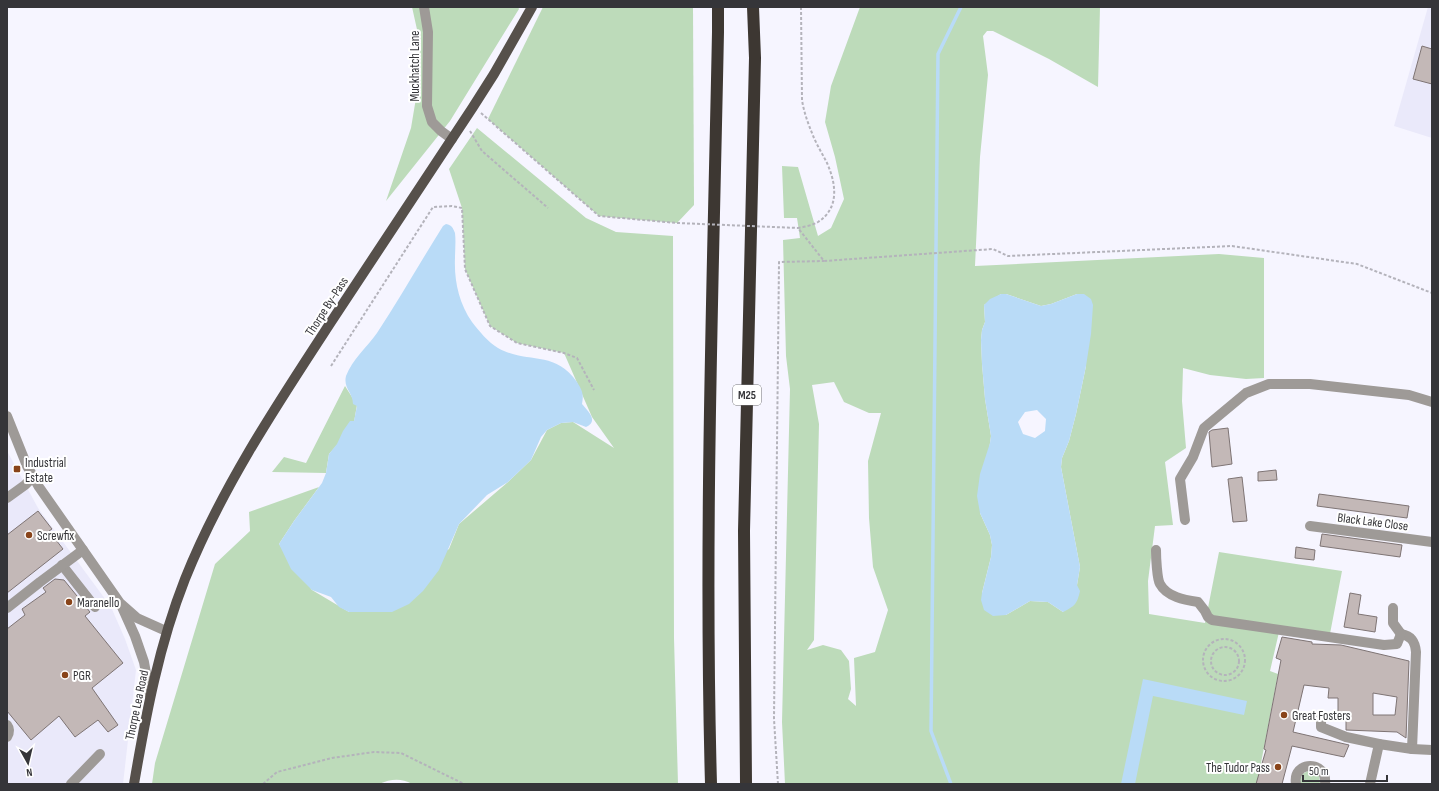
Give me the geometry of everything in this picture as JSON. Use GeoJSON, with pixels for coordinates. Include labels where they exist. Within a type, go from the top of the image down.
{"type":"FeatureCollection","features":[{"type":"Feature","properties":{"kind":"highway"},"geometry":{"type":"LineString","coordinates":[[711,784],[709,695],[710,459],[718,7]]}},
{"type":"Feature","properties":{"kind":"highway","name":"M25"},"geometry":{"type":"LineString","coordinates":[[746,784],[744,531],[754,66],[753,7]]}},
{"type":"Feature","properties":{"kind":"main road","name":"Thorpe By-Pass"},"geometry":{"type":"LineString","coordinates":[[166,631],[188,572],[207,529],[235,475],[304,364],[494,74],[532,7]]}},
{"type":"Feature","properties":{"kind":"main road","name":"Thorpe Lea Road"},"geometry":{"type":"LineString","coordinates":[[134,784],[150,696],[166,631]]}},
{"type":"Feature","properties":{"kind":"street","name":"Muckhatch Lane"},"geometry":{"type":"LineString","coordinates":[[424,7],[428,32],[428,110],[432,122],[452,139]]}},
{"type":"Feature","properties":{"kind":"street"},"geometry":{"type":"LineString","coordinates":[[1185,520],[1180,479],[1193,457],[1204,428],[1246,392],[1270,384],[1310,384],[1409,395],[1432,402]]}},
{"type":"Feature","properties":{"kind":"street"},"geometry":{"type":"LineString","coordinates":[[7,416],[27,466],[33,477],[54,510],[120,603],[135,636],[144,662],[150,696]]}},
{"type":"Feature","properties":{"kind":"street"},"geometry":{"type":"LineString","coordinates":[[7,498],[33,477]]}},
{"type":"Feature","properties":{"kind":"street","name":"Black Lake Close"},"geometry":{"type":"LineString","coordinates":[[1310,526],[1432,542]]}},
{"type":"Feature","properties":{"kind":"street"},"geometry":{"type":"LineString","coordinates":[[7,608],[82,550]]}},
{"type":"Feature","properties":{"kind":"street"},"geometry":{"type":"LineString","coordinates":[[1156,550],[1159,584],[1168,593],[1184,600],[1198,602],[1208,618],[1212,620],[1384,644],[1397,644],[1400,634]]}},
{"type":"Feature","properties":{"kind":"street"},"geometry":{"type":"LineString","coordinates":[[62,566],[95,606]]}},
{"type":"Feature","properties":{"kind":"street"},"geometry":{"type":"LineString","coordinates":[[120,603],[138,618],[166,631]]}},
{"type":"Feature","properties":{"kind":"street"},"geometry":{"type":"LineString","coordinates":[[1393,608],[1393,623],[1400,634],[1408,636],[1416,645],[1412,748]]}},
{"type":"Feature","properties":{"kind":"street"},"geometry":{"type":"LineString","coordinates":[[1321,718],[1321,727],[1346,737],[1379,744],[1432,750]]}},
{"type":"Feature","properties":{"kind":"street"},"geometry":{"type":"LineString","coordinates":[[7,725],[9,728],[9,733],[7,737]]}},
{"type":"Feature","properties":{"kind":"street"},"geometry":{"type":"LineString","coordinates":[[1370,784],[1379,744]]}},
{"type":"Feature","properties":{"kind":"street"},"geometry":{"type":"LineString","coordinates":[[71,784],[100,754]]}},
{"type":"Feature","properties":{"kind":"street"},"geometry":{"type":"LineString","coordinates":[[1296,784],[1296,778],[1301,768],[1309,766],[1317,767],[1322,771],[1325,778],[1325,784]]}},
{"type":"Feature","properties":{"kind":"path"},"geometry":{"type":"LineString","coordinates":[[473,107],[599,216],[677,223],[798,228],[818,222],[832,206],[835,195],[834,183],[828,164],[814,138],[802,100],[801,7]]}},
{"type":"Feature","properties":{"kind":"path"},"geometry":{"type":"LineString","coordinates":[[464,121],[482,151],[548,208]]}},
{"type":"Feature","properties":{"kind":"path"},"geometry":{"type":"LineString","coordinates":[[331,366],[433,207],[452,206],[462,208],[465,269],[490,326],[517,343],[564,353],[577,358],[594,390]]}},
{"type":"Feature","properties":{"kind":"path"},"geometry":{"type":"LineString","coordinates":[[798,228],[824,261]]}},
{"type":"Feature","properties":{"kind":"path"},"geometry":{"type":"LineString","coordinates":[[778,784],[774,719],[779,262],[824,261],[993,249],[1008,256],[1232,246],[1357,264],[1432,293]]}},
{"type":"Feature","properties":{"kind":"path"},"geometry":{"type":"LineString","coordinates":[[1219,639],[1229,639],[1238,644],[1244,652],[1246,657],[1245,667],[1235,679],[1230,681],[1220,681],[1210,676],[1204,668],[1204,653],[1206,648],[1214,641],[1219,639]]}},
{"type":"Feature","properties":{"kind":"path"},"geometry":{"type":"LineString","coordinates":[[1228,648],[1235,652],[1238,656],[1239,664],[1231,674],[1222,675],[1213,667],[1212,658],[1216,651],[1228,648]]}},
{"type":"Feature","properties":{"kind":"path"},"geometry":{"type":"LineString","coordinates":[[263,784],[277,772],[332,758],[374,752],[401,753],[464,784]]}},
{"type":"Feature","properties":{"kind":"shaded area"},"geometry":{"type":"Polygon","coordinates":[[[1428,7],[1432,7],[1432,138],[1394,126],[1428,7]]]}},
{"type":"Feature","properties":{"kind":"shaded area"},"geometry":{"type":"Polygon","coordinates":[[[7,451],[38,508],[111,607],[125,639],[136,670],[123,784],[7,784],[7,451]]]}},
{"type":"Feature","properties":{"kind":"green space"},"geometry":{"type":"Polygon","coordinates":[[[412,7],[518,7],[519,9],[450,121],[386,201],[411,128],[417,92],[420,43],[412,7]]]}},
{"type":"Feature","properties":{"kind":"green space"},"geometry":{"type":"Polygon","coordinates":[[[543,7],[693,7],[694,205],[677,223],[599,216],[488,119],[543,7]]]}},
{"type":"Feature","properties":{"kind":"green space"},"geometry":{"type":"Polygon","coordinates":[[[860,7],[1100,7],[1098,87],[1049,59],[993,31],[987,31],[983,36],[988,75],[980,157],[975,266],[1219,254],[1264,258],[1264,378],[1246,379],[1210,375],[1183,368],[1182,401],[1186,448],[1165,462],[1173,525],[1155,526],[1148,581],[1149,614],[1205,623],[1219,552],[1342,571],[1329,639],[1279,632],[1270,671],[1278,674],[1257,784],[785,784],[782,722],[790,389],[786,356],[783,240],[800,238],[797,218],[784,218],[782,166],[798,167],[818,236],[831,228],[844,199],[835,157],[825,122],[831,86],[860,7]],[[1001,294],[984,305],[985,322],[981,340],[985,399],[991,436],[980,513],[990,535],[992,545],[991,557],[982,593],[1006,615],[1030,601],[1048,602],[1063,612],[1077,585],[1080,567],[1061,467],[1062,458],[1069,441],[1076,414],[1086,366],[1077,294],[1051,304],[1041,306],[1006,294],[1001,294]],[[834,382],[812,385],[819,424],[814,640],[807,650],[823,645],[841,650],[849,661],[851,689],[848,699],[856,706],[854,658],[875,652],[888,610],[873,567],[869,518],[868,461],[881,413],[869,413],[844,402],[834,382]]]}},
{"type":"Feature","properties":{"kind":"green space"},"geometry":{"type":"Polygon","coordinates":[[[477,128],[586,218],[616,232],[673,236],[674,638],[678,784],[412,784],[396,780],[379,784],[152,784],[155,763],[215,564],[250,531],[249,512],[319,487],[279,544],[312,590],[349,612],[449,549],[459,524],[531,460],[547,430],[561,423],[573,422],[614,448],[592,417],[564,353],[517,343],[490,326],[465,269],[462,208],[449,169],[477,128]]]}},
{"type":"Feature","properties":{"kind":"green space"},"geometry":{"type":"Polygon","coordinates":[[[345,386],[357,405],[354,422],[329,454],[326,473],[272,472],[284,457],[306,463],[345,386]]]}},
{"type":"Feature","properties":{"kind":"green space"},"geometry":{"type":"Polygon","coordinates":[[[1308,771],[1319,775],[1320,784],[1300,784],[1302,774],[1308,771]]]}},
{"type":"Feature","properties":{"kind":"water"},"geometry":{"type":"Polygon","coordinates":[[[446,224],[452,227],[455,233],[455,275],[458,292],[467,315],[472,322],[494,346],[520,356],[549,361],[559,365],[568,372],[580,387],[583,395],[582,404],[591,416],[592,422],[586,427],[573,422],[561,423],[547,430],[541,437],[531,460],[508,482],[487,495],[459,524],[439,570],[423,591],[409,604],[392,612],[349,612],[339,607],[331,597],[312,590],[291,569],[279,544],[322,483],[326,473],[329,454],[337,444],[350,421],[354,421],[357,406],[353,404],[353,400],[345,380],[349,370],[377,333],[443,226],[446,224]]]}},
{"type":"Feature","properties":{"kind":"water"},"geometry":{"type":"Polygon","coordinates":[[[1001,294],[1006,294],[1041,306],[1051,304],[1077,294],[1084,294],[1091,299],[1093,305],[1091,334],[1086,366],[1076,414],[1069,441],[1062,458],[1061,467],[1080,567],[1077,585],[1080,591],[1078,599],[1073,606],[1063,612],[1048,602],[1030,601],[1006,615],[993,616],[984,610],[981,600],[991,557],[992,545],[990,535],[980,513],[977,496],[980,474],[991,436],[985,399],[981,340],[985,322],[984,305],[990,299],[1001,294]],[[1037,410],[1025,412],[1018,422],[1023,434],[1035,438],[1045,431],[1046,419],[1037,410]]]}},
{"type":"Feature","properties":{"kind":"water"},"geometry":{"type":"Polygon","coordinates":[[[1143,679],[1247,701],[1244,715],[1153,696],[1135,784],[1121,784],[1143,679]]]}},
{"type":"Feature","properties":{"kind":"building"},"geometry":{"type":"Polygon","coordinates":[[[1422,46],[1432,49],[1432,84],[1413,79],[1422,46]]]}},
{"type":"Feature","properties":{"kind":"building"},"geometry":{"type":"Polygon","coordinates":[[[1228,428],[1232,464],[1212,467],[1209,432],[1212,430],[1228,428]]]}},
{"type":"Feature","properties":{"kind":"building"},"geometry":{"type":"Polygon","coordinates":[[[1276,470],[1277,480],[1258,481],[1258,472],[1276,470]]]}},
{"type":"Feature","properties":{"kind":"building"},"geometry":{"type":"Polygon","coordinates":[[[1242,477],[1247,521],[1233,522],[1228,479],[1242,477]]]}},
{"type":"Feature","properties":{"kind":"building"},"geometry":{"type":"Polygon","coordinates":[[[1319,494],[1409,506],[1407,518],[1317,506],[1319,494]]]}},
{"type":"Feature","properties":{"kind":"building"},"geometry":{"type":"Polygon","coordinates":[[[38,511],[52,529],[49,531],[63,549],[7,593],[7,535],[38,511]]]}},
{"type":"Feature","properties":{"kind":"building"},"geometry":{"type":"Polygon","coordinates":[[[1322,534],[1402,545],[1400,557],[1320,546],[1322,534]]]}},
{"type":"Feature","properties":{"kind":"building"},"geometry":{"type":"Polygon","coordinates":[[[1296,547],[1315,550],[1314,560],[1295,558],[1296,547]]]}},
{"type":"Feature","properties":{"kind":"building"},"geometry":{"type":"Polygon","coordinates":[[[55,579],[64,580],[90,612],[85,616],[123,663],[92,688],[118,725],[108,732],[98,720],[75,737],[59,716],[31,740],[7,711],[7,629],[25,615],[22,609],[46,592],[43,588],[55,579]]]}},
{"type":"Feature","properties":{"kind":"building"},"geometry":{"type":"Polygon","coordinates":[[[1350,593],[1361,595],[1358,614],[1377,617],[1375,632],[1344,627],[1350,593]]]}},
{"type":"Feature","properties":{"kind":"building"},"geometry":{"type":"Polygon","coordinates":[[[1282,637],[1312,642],[1312,644],[1341,645],[1409,661],[1406,738],[1397,732],[1346,730],[1346,713],[1338,713],[1338,698],[1328,698],[1329,688],[1304,685],[1293,732],[1349,745],[1344,757],[1292,746],[1282,784],[1256,784],[1266,750],[1264,749],[1281,660],[1276,658],[1282,637]],[[1373,693],[1373,715],[1395,715],[1397,697],[1373,693]]]}},
{"type":"Feature","properties":{"kind":"waterway"},"geometry":{"type":"LineString","coordinates":[[951,784],[931,731],[938,54],[961,7]]}},
{"type":"Feature","properties":{"kind":"place","name":"Industrial Estate"},"geometry":{"type":"Point","coordinates":[17,469]}},
{"type":"Feature","properties":{"kind":"place","name":"Screwfix"},"geometry":{"type":"Point","coordinates":[29,535]}},
{"type":"Feature","properties":{"kind":"place","name":"Maranello"},"geometry":{"type":"Point","coordinates":[69,602]}},
{"type":"Feature","properties":{"kind":"place","name":"PGR"},"geometry":{"type":"Point","coordinates":[65,675]}},
{"type":"Feature","properties":{"kind":"place","name":"Great Fosters"},"geometry":{"type":"Point","coordinates":[1284,715]}},
{"type":"Feature","properties":{"kind":"place","name":"The Tudor Pass"},"geometry":{"type":"Point","coordinates":[1278,767]}}]}
